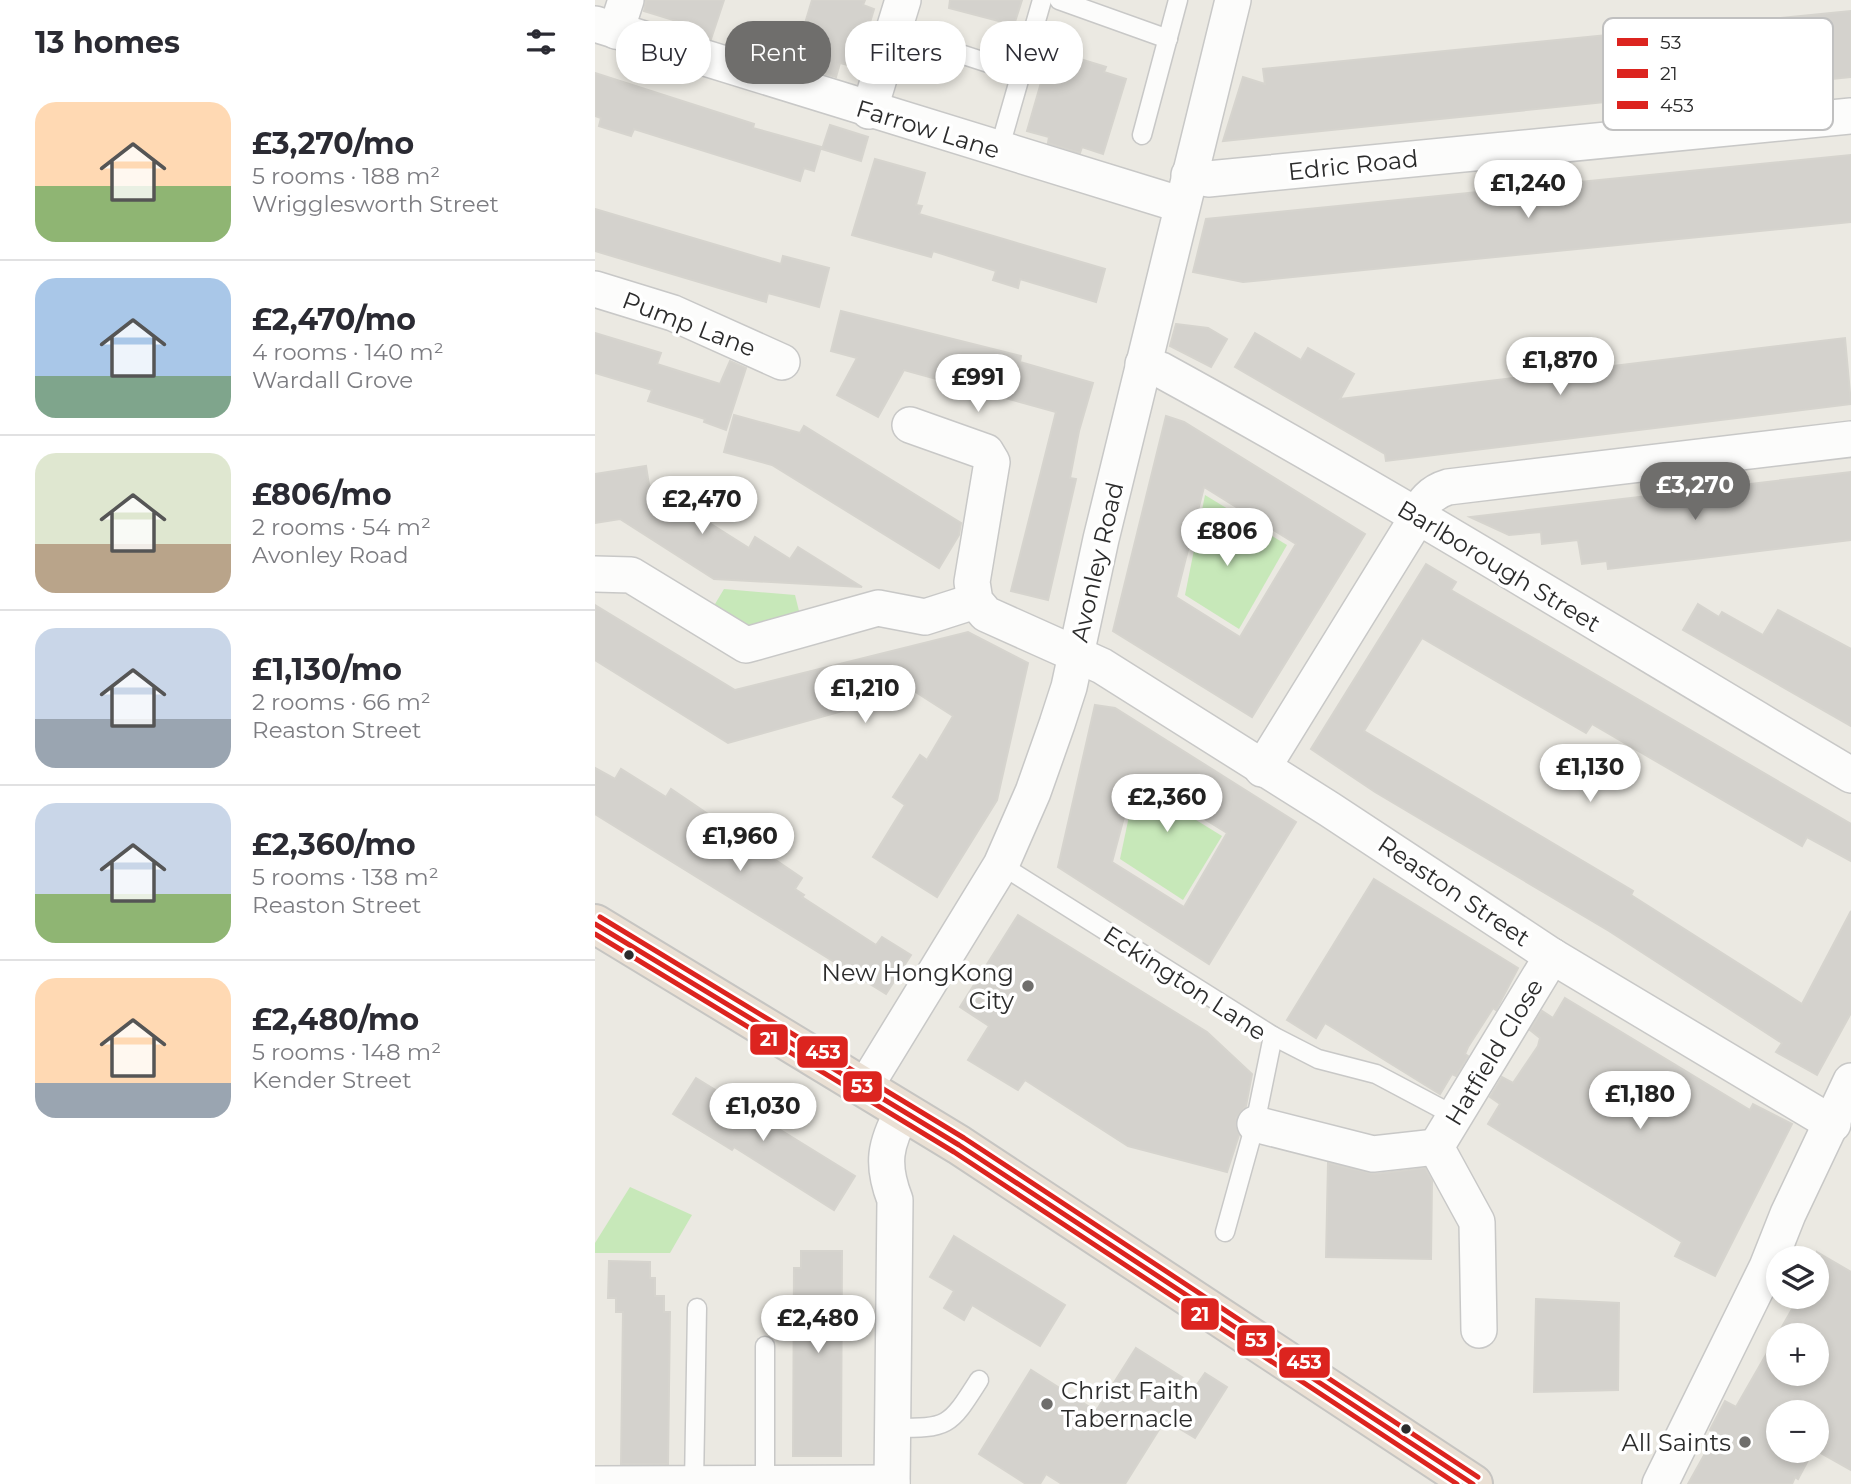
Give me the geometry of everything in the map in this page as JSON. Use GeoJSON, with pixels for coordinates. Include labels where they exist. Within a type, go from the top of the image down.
{"type":"FeatureCollection","features":[{"type":"Feature","properties":{"kind":"highway"},"geometry":{"type":"LineString","coordinates":[[595,924],[903,1111],[1186,1292],[1473,1484]]}},
{"type":"Feature","properties":{"kind":"street","name":"Avonley Road"},"geometry":{"type":"LineString","coordinates":[[865,1087],[1001,865],[1033,792],[1069,687],[1143,364],[1233,0]]}},
{"type":"Feature","properties":{"kind":"street"},"geometry":{"type":"LineString","coordinates":[[869,111],[898,16]]}},
{"type":"Feature","properties":{"kind":"street","name":"Farrow Lane"},"geometry":{"type":"LineString","coordinates":[[612,18],[869,111],[999,150],[1185,190]]}},
{"type":"Feature","properties":{"kind":"street","name":"Edric Road"},"geometry":{"type":"LineString","coordinates":[[1833,118],[1851,116]]}},
{"type":"Feature","properties":{"kind":"street","name":"Edric Road"},"geometry":{"type":"LineString","coordinates":[[1185,190],[1208,179],[1708,130]]}},
{"type":"Feature","properties":{"kind":"street","name":"Pump Lane"},"geometry":{"type":"LineString","coordinates":[[595,289],[673,313],[782,362]]}},
{"type":"Feature","properties":{"kind":"street","name":"Barlborough Street"},"geometry":{"type":"LineString","coordinates":[[1143,364],[1161,370],[1324,459],[1416,517],[1851,775]]}},
{"type":"Feature","properties":{"kind":"street"},"geometry":{"type":"LineString","coordinates":[[595,574],[631,575],[746,645],[878,608],[925,617],[975,601],[972,582],[992,462],[986,452],[910,425]]}},
{"type":"Feature","properties":{"kind":"street"},"geometry":{"type":"LineString","coordinates":[[1262,769],[1427,499],[1436,490],[1851,439]]}},
{"type":"Feature","properties":{"kind":"street","name":"Reaston Street"},"geometry":{"type":"LineString","coordinates":[[975,601],[986,614],[1102,666],[1341,817],[1826,1137]]}},
{"type":"Feature","properties":{"kind":"street","name":"Hatfield Close"},"geometry":{"type":"LineString","coordinates":[[1255,1124],[1373,1154],[1436,1147],[1457,1117],[1552,956]]}},
{"type":"Feature","properties":{"kind":"street"},"geometry":{"type":"LineString","coordinates":[[1660,1484],[1767,1267],[1788,1214],[1851,1081]]}},
{"type":"Feature","properties":{"kind":"street"},"geometry":{"type":"LineString","coordinates":[[595,1484],[892,1483],[895,1200],[887,1181],[887,1139],[903,1111]]}},
{"type":"Feature","properties":{"kind":"street","name":"Hatfield Close"},"geometry":{"type":"LineString","coordinates":[[1436,1147],[1477,1222],[1479,1330]]}},
{"type":"Feature","properties":{"kind":"lane"},"geometry":{"type":"LineString","coordinates":[[1035,21],[1042,0]]}},
{"type":"Feature","properties":{"kind":"lane"},"geometry":{"type":"LineString","coordinates":[[1059,0],[1168,39]]}},
{"type":"Feature","properties":{"kind":"lane"},"geometry":{"type":"LineString","coordinates":[[1142,135],[1178,0]]}},
{"type":"Feature","properties":{"kind":"lane"},"geometry":{"type":"LineString","coordinates":[[898,16],[980,55]]}},
{"type":"Feature","properties":{"kind":"lane"},"geometry":{"type":"LineString","coordinates":[[999,150],[1016,84]]}},
{"type":"Feature","properties":{"kind":"lane","name":"Eckington Lane"},"geometry":{"type":"LineString","coordinates":[[1001,865],[1273,1036],[1255,1124],[1225,1232]]}},
{"type":"Feature","properties":{"kind":"lane"},"geometry":{"type":"LineString","coordinates":[[1273,1036],[1318,1059],[1376,1074],[1457,1117]]}},
{"type":"Feature","properties":{"kind":"lane"},"geometry":{"type":"LineString","coordinates":[[694,1484],[697,1308]]}},
{"type":"Feature","properties":{"kind":"lane"},"geometry":{"type":"LineString","coordinates":[[765,1346],[765,1483]]}},
{"type":"Feature","properties":{"kind":"lane"},"geometry":{"type":"LineString","coordinates":[[893,1428],[944,1425],[956,1416],[979,1380]]}},
{"type":"Feature","properties":{"kind":"green space"},"geometry":{"type":"Polygon","coordinates":[[[1205,495],[1287,545],[1239,629],[1185,595],[1205,495]]]}},
{"type":"Feature","properties":{"kind":"green space"},"geometry":{"type":"Polygon","coordinates":[[[724,589],[795,595],[800,615],[750,628],[712,609],[724,589]]]}},
{"type":"Feature","properties":{"kind":"green space"},"geometry":{"type":"Polygon","coordinates":[[[1136,783],[1222,836],[1183,900],[1120,859],[1136,783]]]}},
{"type":"Feature","properties":{"kind":"green space"},"geometry":{"type":"Polygon","coordinates":[[[630,1187],[692,1215],[670,1253],[595,1253],[595,1243],[630,1187]]]}},
{"type":"Feature","properties":{"kind":"building"},"geometry":{"type":"Polygon","coordinates":[[[646,0],[724,0],[711,39],[711,21],[676,21],[644,11],[646,0]]]}},
{"type":"Feature","properties":{"kind":"building"},"geometry":{"type":"Polygon","coordinates":[[[812,0],[865,0],[863,5],[874,9],[870,21],[845,21],[845,64],[840,63],[836,77],[831,76],[831,21],[806,20],[812,0]]]}},
{"type":"Feature","properties":{"kind":"building"},"geometry":{"type":"Polygon","coordinates":[[[950,0],[1022,0],[1015,21],[999,21],[949,8],[950,0]]]}},
{"type":"Feature","properties":{"kind":"building"},"geometry":{"type":"Polygon","coordinates":[[[1851,11],[1851,77],[1833,79],[1833,18],[1780,18],[1851,11]]]}},
{"type":"Feature","properties":{"kind":"building"},"geometry":{"type":"Polygon","coordinates":[[[1603,35],[1603,102],[1223,141],[1243,77],[1265,84],[1263,69],[1603,35]]]}},
{"type":"Feature","properties":{"kind":"building"},"geometry":{"type":"Polygon","coordinates":[[[1083,60],[1106,67],[1104,72],[1126,79],[1103,154],[1082,147],[1080,153],[1048,143],[1049,137],[1027,131],[1041,84],[1083,84],[1083,60]]]}},
{"type":"Feature","properties":{"kind":"building"},"geometry":{"type":"Polygon","coordinates":[[[595,73],[616,80],[616,84],[629,84],[754,124],[753,128],[821,147],[814,171],[804,168],[800,181],[634,129],[631,136],[599,126],[601,118],[595,116],[595,73]]]}},
{"type":"Feature","properties":{"kind":"building"},"geometry":{"type":"Polygon","coordinates":[[[830,125],[868,137],[861,161],[822,149],[830,125]]]}},
{"type":"Feature","properties":{"kind":"building"},"geometry":{"type":"Polygon","coordinates":[[[1851,155],[1851,222],[1243,282],[1193,272],[1206,219],[1851,155]]]}},
{"type":"Feature","properties":{"kind":"building"},"geometry":{"type":"Polygon","coordinates":[[[875,159],[925,173],[916,205],[922,206],[919,214],[1105,269],[1096,302],[1020,279],[1018,288],[993,280],[996,271],[933,251],[931,257],[852,235],[875,159]]]}},
{"type":"Feature","properties":{"kind":"building"},"geometry":{"type":"Polygon","coordinates":[[[595,209],[781,264],[783,256],[829,268],[819,307],[768,293],[766,302],[595,251],[595,209]]]}},
{"type":"Feature","properties":{"kind":"building"},"geometry":{"type":"Polygon","coordinates":[[[841,311],[1021,356],[1020,362],[1093,383],[1079,431],[1070,478],[1076,479],[1048,600],[1011,591],[1056,412],[904,370],[878,417],[837,395],[857,358],[831,351],[841,311]]]}},
{"type":"Feature","properties":{"kind":"building"},"geometry":{"type":"Polygon","coordinates":[[[1176,324],[1208,328],[1227,339],[1211,367],[1170,346],[1176,324]]]}},
{"type":"Feature","properties":{"kind":"building"},"geometry":{"type":"Polygon","coordinates":[[[595,333],[661,353],[657,364],[720,384],[730,361],[746,368],[726,430],[704,422],[705,419],[648,401],[652,390],[595,373],[595,333]]]}},
{"type":"Feature","properties":{"kind":"building"},"geometry":{"type":"Polygon","coordinates":[[[1255,333],[1301,360],[1308,348],[1354,374],[1340,399],[1845,338],[1851,404],[1386,461],[1385,454],[1235,367],[1255,333]]]}},
{"type":"Feature","properties":{"kind":"building"},"geometry":{"type":"Polygon","coordinates":[[[734,415],[800,433],[804,426],[961,523],[959,535],[939,568],[772,465],[724,452],[734,415]]]}},
{"type":"Feature","properties":{"kind":"building"},"geometry":{"type":"Polygon","coordinates":[[[1166,416],[1184,422],[1365,534],[1252,717],[1113,631],[1166,416]],[[1204,487],[1176,597],[1240,637],[1296,544],[1204,487]]]}},
{"type":"Feature","properties":{"kind":"building"},"geometry":{"type":"Polygon","coordinates":[[[646,466],[649,485],[749,548],[755,537],[790,559],[798,547],[862,587],[714,579],[620,519],[595,523],[595,474],[646,466]]]}},
{"type":"Feature","properties":{"kind":"building"},"geometry":{"type":"Polygon","coordinates":[[[1851,472],[1851,540],[1694,559],[1608,569],[1607,561],[1582,564],[1578,540],[1542,544],[1541,532],[1509,535],[1470,517],[1851,472]]]}},
{"type":"Feature","properties":{"kind":"building"},"geometry":{"type":"Polygon","coordinates":[[[1426,564],[1456,582],[1451,590],[1851,824],[1851,861],[1807,837],[1802,846],[1592,724],[1586,733],[1422,638],[1364,731],[1633,891],[1631,895],[1802,1004],[1851,911],[1851,1013],[1817,1075],[1776,1052],[1782,1043],[1609,931],[1375,792],[1311,749],[1426,564]]]}},
{"type":"Feature","properties":{"kind":"building"},"geometry":{"type":"Polygon","coordinates":[[[1698,604],[1719,617],[1722,612],[1763,635],[1778,610],[1851,649],[1851,726],[1683,630],[1698,604]]]}},
{"type":"Feature","properties":{"kind":"building"},"geometry":{"type":"Polygon","coordinates":[[[595,605],[735,690],[968,632],[1028,663],[997,800],[937,897],[873,857],[905,805],[893,797],[920,755],[927,760],[953,716],[914,691],[728,743],[595,660],[595,605]]]}},
{"type":"Feature","properties":{"kind":"building"},"geometry":{"type":"Polygon","coordinates":[[[1095,705],[1115,708],[1296,822],[1209,964],[1058,867],[1095,705]],[[1135,776],[1112,862],[1184,907],[1227,833],[1135,776]]]}},
{"type":"Feature","properties":{"kind":"building"},"geometry":{"type":"Polygon","coordinates":[[[595,768],[615,779],[621,769],[666,797],[671,789],[802,878],[795,889],[804,895],[802,897],[876,945],[882,937],[911,955],[886,994],[595,814],[595,768]]]}},
{"type":"Feature","properties":{"kind":"building"},"geometry":{"type":"Polygon","coordinates":[[[1374,879],[1518,968],[1496,1010],[1493,1008],[1468,1047],[1465,1054],[1468,1056],[1456,1076],[1452,1074],[1440,1094],[1325,1023],[1316,1038],[1287,1020],[1374,879]]]}},
{"type":"Feature","properties":{"kind":"building"},"geometry":{"type":"Polygon","coordinates":[[[1018,915],[1207,1032],[1252,1074],[1246,1106],[1236,1118],[1239,1135],[1227,1172],[1128,1146],[1025,1080],[1018,1090],[968,1060],[989,1026],[960,1007],[1018,915]]]}},
{"type":"Feature","properties":{"kind":"building"},"geometry":{"type":"Polygon","coordinates":[[[1565,998],[1750,1110],[1753,1104],[1792,1124],[1715,1276],[1675,1256],[1682,1242],[1488,1124],[1500,1104],[1490,1097],[1502,1077],[1513,1083],[1538,1046],[1540,1038],[1530,1030],[1542,1011],[1553,1018],[1565,998]]]}},
{"type":"Feature","properties":{"kind":"building"},"geometry":{"type":"Polygon","coordinates":[[[696,1078],[855,1176],[834,1210],[734,1147],[732,1150],[673,1114],[696,1078]]]}},
{"type":"Feature","properties":{"kind":"building"},"geometry":{"type":"Polygon","coordinates":[[[1328,1163],[1375,1174],[1425,1168],[1432,1181],[1431,1259],[1326,1257],[1328,1163]]]}},
{"type":"Feature","properties":{"kind":"building"},"geometry":{"type":"Polygon","coordinates":[[[954,1236],[1065,1305],[1040,1346],[972,1305],[964,1320],[944,1308],[954,1291],[930,1277],[954,1236]]]}},
{"type":"Feature","properties":{"kind":"building"},"geometry":{"type":"Polygon","coordinates":[[[801,1251],[842,1251],[841,1456],[793,1456],[794,1268],[801,1268],[801,1251]]]}},
{"type":"Feature","properties":{"kind":"building"},"geometry":{"type":"Polygon","coordinates":[[[1829,1259],[1851,1272],[1851,1470],[1829,1458],[1829,1400],[1766,1400],[1766,1463],[1807,1463],[1798,1479],[1795,1477],[1792,1484],[1688,1484],[1716,1434],[1710,1430],[1725,1401],[1736,1407],[1766,1355],[1766,1386],[1829,1386],[1829,1323],[1784,1323],[1792,1309],[1829,1309],[1829,1259]]]}},
{"type":"Feature","properties":{"kind":"building"},"geometry":{"type":"Polygon","coordinates":[[[609,1261],[650,1262],[650,1278],[655,1278],[655,1296],[664,1296],[664,1312],[670,1312],[668,1464],[621,1464],[623,1312],[616,1312],[616,1298],[608,1298],[609,1261]]]}},
{"type":"Feature","properties":{"kind":"building"},"geometry":{"type":"Polygon","coordinates":[[[1536,1299],[1619,1303],[1618,1390],[1534,1392],[1536,1299]]]}},
{"type":"Feature","properties":{"kind":"building"},"geometry":{"type":"Polygon","coordinates":[[[1136,1348],[1196,1386],[1205,1373],[1227,1387],[1195,1438],[1165,1420],[1125,1484],[1062,1484],[1046,1474],[1040,1484],[1026,1484],[979,1454],[1031,1370],[1096,1411],[1136,1348]]]}},
{"type":"Feature","properties":{"kind":"transit line","name":"453"},"geometry":{"type":"LineString","coordinates":[[600,917],[964,1138],[1478,1477]]}},
{"type":"Feature","properties":{"kind":"transit line","name":"53"},"geometry":{"type":"LineString","coordinates":[[595,924],[959,1145],[1473,1484]]}},
{"type":"Feature","properties":{"kind":"transit line","name":"21"},"geometry":{"type":"LineString","coordinates":[[595,934],[954,1152],[1457,1484]]}},
{"type":"Feature","properties":{"kind":"place","name":"New HongKong City"},"geometry":{"type":"Point","coordinates":[1028,986]}},
{"type":"Feature","properties":{"kind":"place","name":"Christ Faith Tabernacle"},"geometry":{"type":"Point","coordinates":[1047,1404]}},
{"type":"Feature","properties":{"kind":"place","name":"All Saints"},"geometry":{"type":"Point","coordinates":[1745,1442]}}]}
